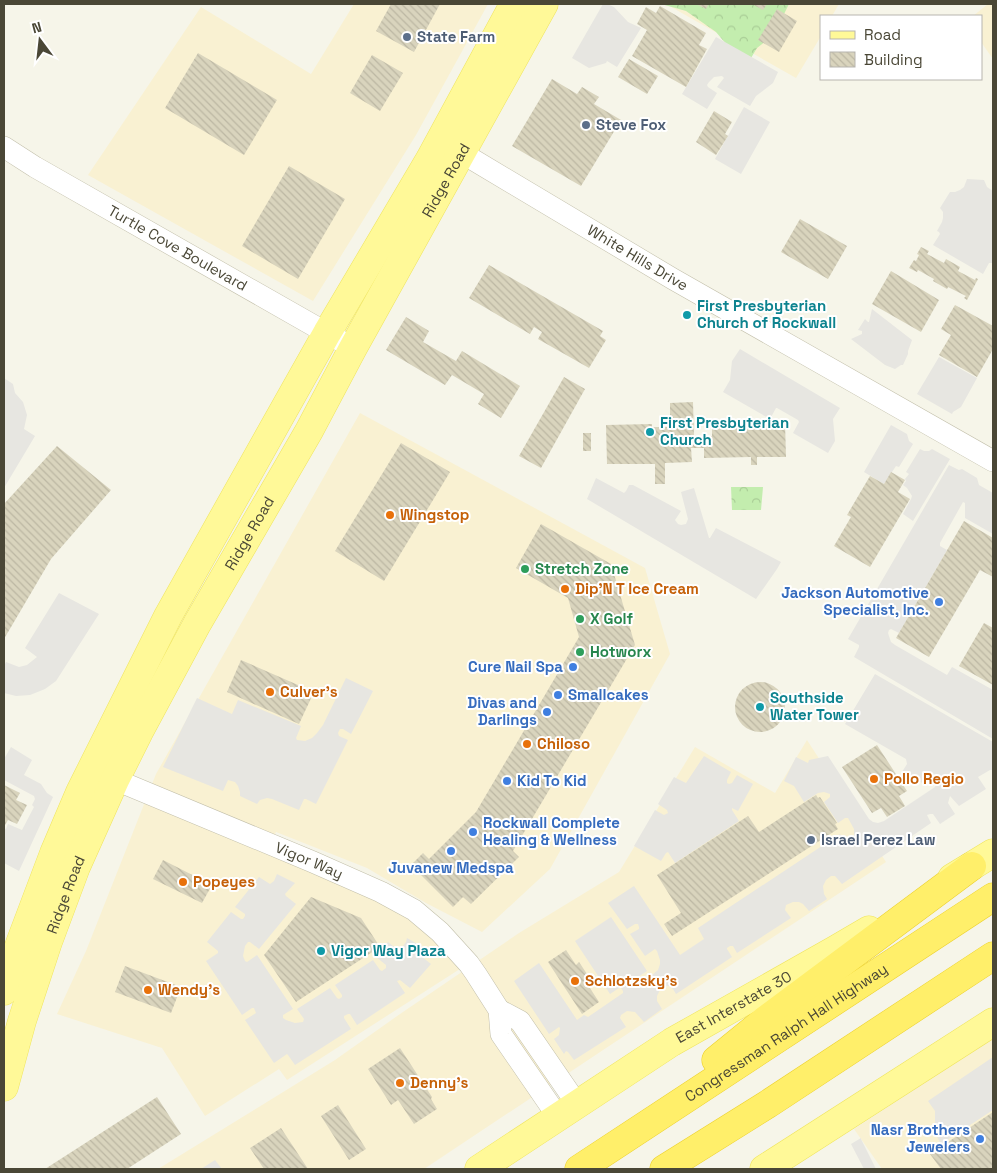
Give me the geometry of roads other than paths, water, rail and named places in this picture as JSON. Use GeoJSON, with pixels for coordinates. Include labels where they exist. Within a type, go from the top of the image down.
{"type":"FeatureCollection","features":[{"type":"Feature","properties":{"kind":"highway"},"geometry":{"type":"LineString","coordinates":[[601,1154],[764,1021],[983,859]]}},
{"type":"Feature","properties":{"kind":"highway","name":"Congressman Ralph Hall Highway"},"geometry":{"type":"LineString","coordinates":[[579,1169],[993,897]]}},
{"type":"Feature","properties":{"kind":"highway"},"geometry":{"type":"LineString","coordinates":[[664,1169],[768,1104],[993,956]]}},
{"type":"Feature","properties":{"kind":"main road","name":"Ridge Road"},"geometry":{"type":"LineString","coordinates":[[4,1087],[22,1021],[48,942],[76,866],[115,780],[197,624],[354,348],[452,144],[514,4]]}},
{"type":"Feature","properties":{"kind":"main road","name":"Ridge Road"},"geometry":{"type":"LineString","coordinates":[[4,991],[20,943],[80,792],[168,616],[327,332],[544,4]]}},
{"type":"Feature","properties":{"kind":"main road","name":"East Interstate 30"},"geometry":{"type":"LineString","coordinates":[[479,1169],[672,1042],[836,950],[983,859]]}},
{"type":"Feature","properties":{"kind":"main road"},"geometry":{"type":"LineString","coordinates":[[764,1169],[993,1022]]}},
{"type":"Feature","properties":{"kind":"street","name":"White Hills Drive"},"geometry":{"type":"LineString","coordinates":[[452,144],[673,278],[993,461]]}},
{"type":"Feature","properties":{"kind":"street","name":"Turtle Cove Boulevard"},"geometry":{"type":"LineString","coordinates":[[4,147],[35,167],[354,348]]}},
{"type":"Feature","properties":{"kind":"street"},"geometry":{"type":"LineString","coordinates":[[80,792],[115,780]]}},
{"type":"Feature","properties":{"kind":"street","name":"Vigor Way"},"geometry":{"type":"LineString","coordinates":[[115,780],[313,862],[381,892],[414,910],[440,932],[469,964],[499,1010],[520,1021],[567,1110]]}},
{"type":"Feature","properties":{"kind":"place","name":"State Farm"},"geometry":{"type":"Point","coordinates":[407,37]}},
{"type":"Feature","properties":{"kind":"place","name":"Steve Fox"},"geometry":{"type":"Point","coordinates":[586,125]}},
{"type":"Feature","properties":{"kind":"place","name":"First Presbyterian Church of Rockwall"},"geometry":{"type":"Point","coordinates":[687,315]}},
{"type":"Feature","properties":{"kind":"place","name":"First Presbyterian Church"},"geometry":{"type":"Point","coordinates":[650,432]}},
{"type":"Feature","properties":{"kind":"place","name":"Wingstop"},"geometry":{"type":"Point","coordinates":[390,515]}},
{"type":"Feature","properties":{"kind":"place","name":"Stretch Zone"},"geometry":{"type":"Point","coordinates":[525,569]}},
{"type":"Feature","properties":{"kind":"place","name":"Dip'N T Ice Cream"},"geometry":{"type":"Point","coordinates":[565,589]}},
{"type":"Feature","properties":{"kind":"place","name":"Jackson Automotive Specialist, Inc."},"geometry":{"type":"Point","coordinates":[939,602]}},
{"type":"Feature","properties":{"kind":"place","name":"X Golf"},"geometry":{"type":"Point","coordinates":[580,619]}},
{"type":"Feature","properties":{"kind":"place","name":"Hotworx"},"geometry":{"type":"Point","coordinates":[580,652]}},
{"type":"Feature","properties":{"kind":"place","name":"Cure Nail Spa"},"geometry":{"type":"Point","coordinates":[573,667]}},
{"type":"Feature","properties":{"kind":"place","name":"Culver's"},"geometry":{"type":"Point","coordinates":[270,692]}},
{"type":"Feature","properties":{"kind":"place","name":"Smallcakes"},"geometry":{"type":"Point","coordinates":[558,695]}},
{"type":"Feature","properties":{"kind":"place","name":"Southside Water Tower"},"geometry":{"type":"Point","coordinates":[760,707]}},
{"type":"Feature","properties":{"kind":"place","name":"Divas and Darlings"},"geometry":{"type":"Point","coordinates":[547,712]}},
{"type":"Feature","properties":{"kind":"place","name":"Chiloso"},"geometry":{"type":"Point","coordinates":[527,744]}},
{"type":"Feature","properties":{"kind":"place","name":"Pollo Regio"},"geometry":{"type":"Point","coordinates":[874,779]}},
{"type":"Feature","properties":{"kind":"place","name":"Kid To Kid"},"geometry":{"type":"Point","coordinates":[507,781]}},
{"type":"Feature","properties":{"kind":"place","name":"Rockwall Complete Healing & Wellness"},"geometry":{"type":"Point","coordinates":[473,832]}},
{"type":"Feature","properties":{"kind":"place","name":"Israel Perez Law"},"geometry":{"type":"Point","coordinates":[811,840]}},
{"type":"Feature","properties":{"kind":"place","name":"Juvanew Medspa"},"geometry":{"type":"Point","coordinates":[451,851]}},
{"type":"Feature","properties":{"kind":"place","name":"Popeyes"},"geometry":{"type":"Point","coordinates":[183,882]}},
{"type":"Feature","properties":{"kind":"place","name":"Vigor Way Plaza"},"geometry":{"type":"Point","coordinates":[321,951]}},
{"type":"Feature","properties":{"kind":"place","name":"Schlotzsky's"},"geometry":{"type":"Point","coordinates":[575,981]}},
{"type":"Feature","properties":{"kind":"place","name":"Wendy's"},"geometry":{"type":"Point","coordinates":[148,990]}},
{"type":"Feature","properties":{"kind":"place","name":"Denny's"},"geometry":{"type":"Point","coordinates":[400,1083]}},
{"type":"Feature","properties":{"kind":"place","name":"Nasr Brothers Jewelers"},"geometry":{"type":"Point","coordinates":[980,1139]}}]}
